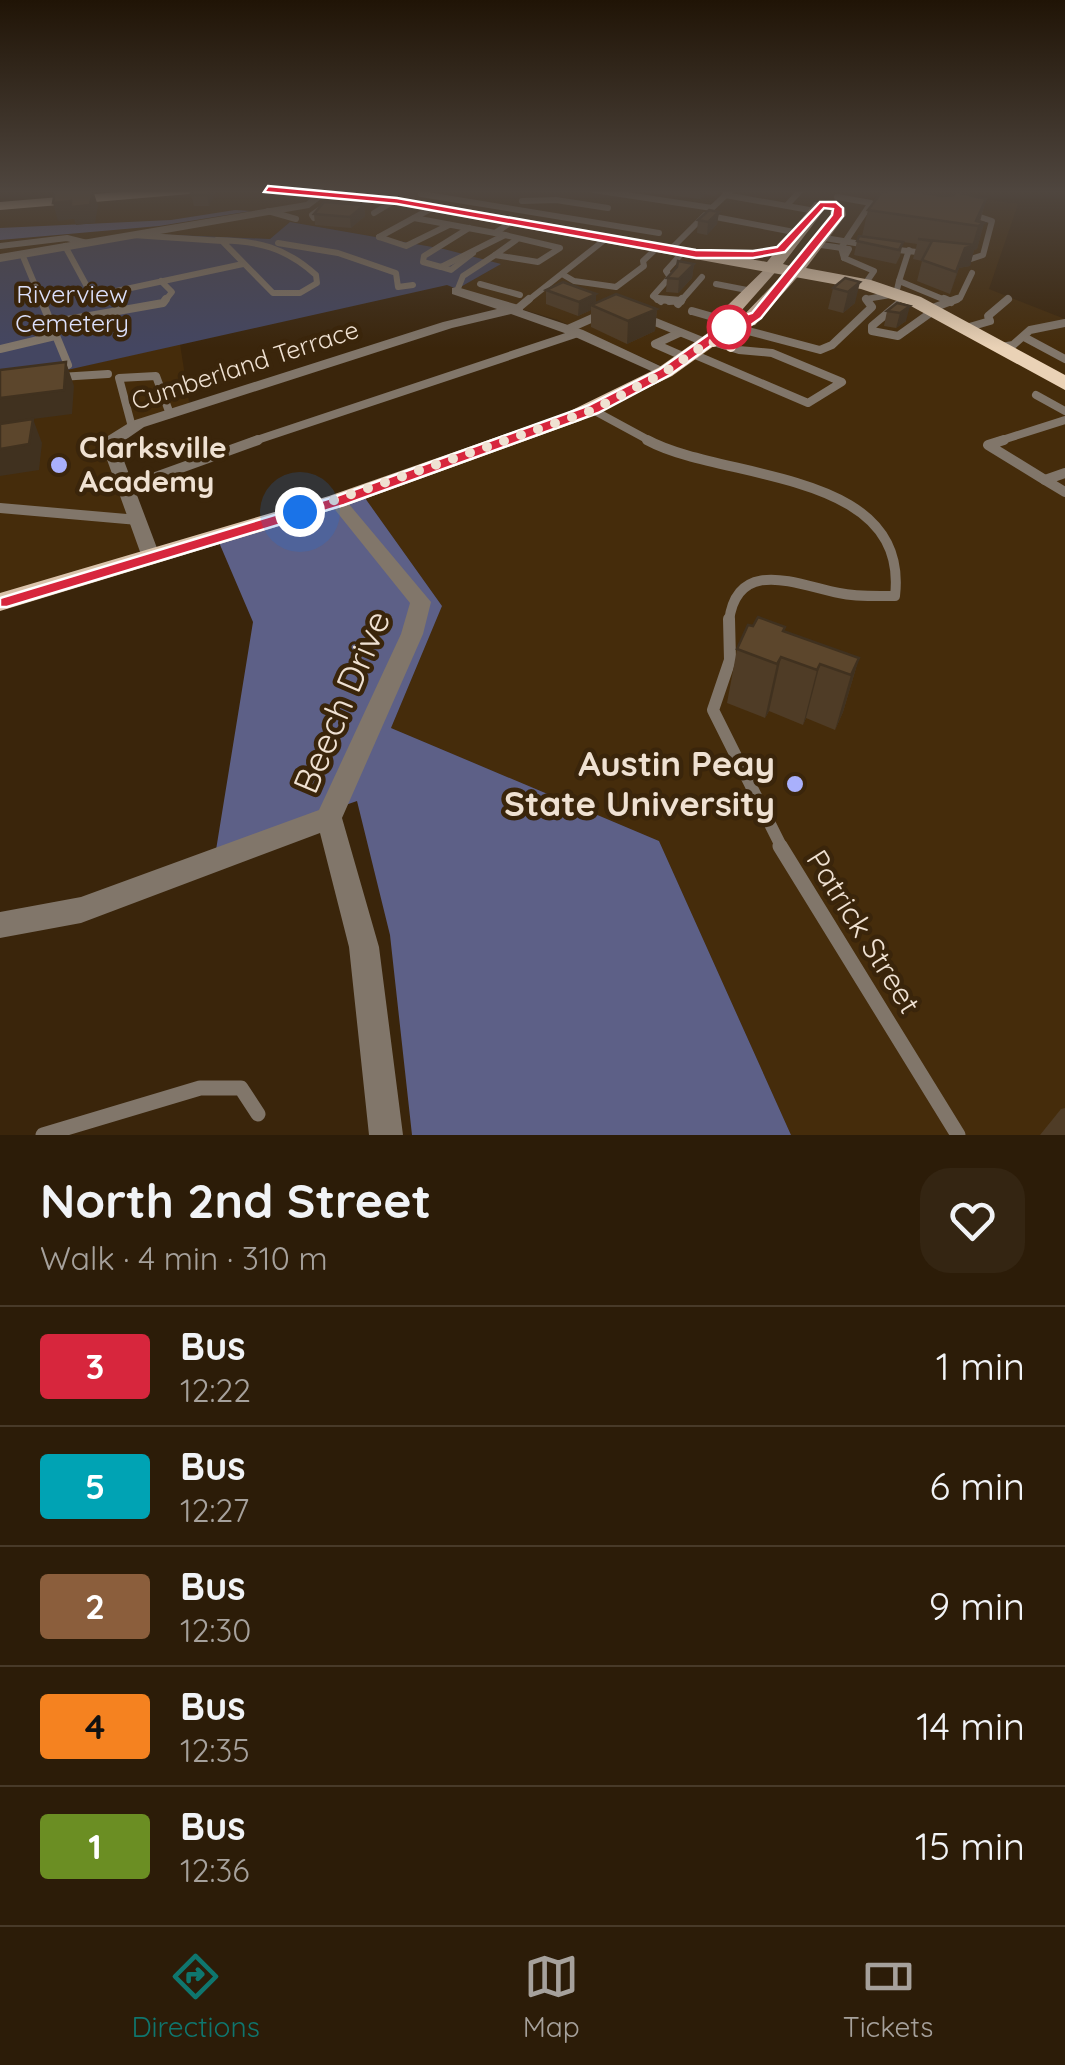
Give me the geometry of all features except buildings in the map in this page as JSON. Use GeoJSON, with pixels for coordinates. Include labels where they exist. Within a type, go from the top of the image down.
{"type":"FeatureCollection","features":[{"type":"Feature","properties":{"kind":"highway"},"geometry":{"type":"LineString","coordinates":[[655,243],[864,284]]}},
{"type":"Feature","properties":{"kind":"highway"},"geometry":{"type":"LineString","coordinates":[[673,247],[753,254],[785,243]]}},
{"type":"Feature","properties":{"kind":"highway"},"geometry":{"type":"LineString","coordinates":[[771,268],[791,243]]}},
{"type":"Feature","properties":{"kind":"highway"},"geometry":{"type":"LineString","coordinates":[[794,272],[814,244],[864,284],[966,328],[1065,384]]}},
{"type":"Feature","properties":{"kind":"main road"},"geometry":{"type":"LineString","coordinates":[[732,324],[732,310],[771,268]]}},
{"type":"Feature","properties":{"kind":"main road"},"geometry":{"type":"LineString","coordinates":[[0,602],[337,502],[593,410],[665,372],[732,324],[757,316],[794,272]]}},
{"type":"Feature","properties":{"kind":"street"},"geometry":{"type":"LineString","coordinates":[[0,258],[82,243]]}},
{"type":"Feature","properties":{"kind":"street"},"geometry":{"type":"LineString","coordinates":[[457,291],[482,292],[518,302],[665,372]]}},
{"type":"Feature","properties":{"kind":"street","name":"Cumberland Terrace"},"geometry":{"type":"LineString","coordinates":[[150,556],[109,442],[132,427],[518,302]]}},
{"type":"Feature","properties":{"kind":"street","name":"Beech Drive"},"geometry":{"type":"LineString","coordinates":[[337,502],[422,602],[412,634],[330,818],[364,947],[386,1135]]}},
{"type":"Feature","properties":{"kind":"street"},"geometry":{"type":"LineString","coordinates":[[0,926],[81,910],[330,818]]}},
{"type":"Feature","properties":{"kind":"lane"},"geometry":{"type":"LineString","coordinates":[[0,246],[26,243]]}},
{"type":"Feature","properties":{"kind":"lane"},"geometry":{"type":"LineString","coordinates":[[223,243],[258,285],[269,292],[293,293],[317,284],[312,270],[272,243]]}},
{"type":"Feature","properties":{"kind":"lane"},"geometry":{"type":"LineString","coordinates":[[272,243],[306,246],[342,256],[396,274],[398,287],[413,285]]}},
{"type":"Feature","properties":{"kind":"lane"},"geometry":{"type":"LineString","coordinates":[[445,243],[424,256],[423,262],[451,270],[487,243]]}},
{"type":"Feature","properties":{"kind":"lane"},"geometry":{"type":"LineString","coordinates":[[457,291],[463,276],[512,243]]}},
{"type":"Feature","properties":{"kind":"lane"},"geometry":{"type":"LineString","coordinates":[[495,255],[538,262],[560,248],[532,243]]}},
{"type":"Feature","properties":{"kind":"lane"},"geometry":{"type":"LineString","coordinates":[[482,292],[499,290],[518,302],[559,276],[587,243]]}},
{"type":"Feature","properties":{"kind":"lane"},"geometry":{"type":"LineString","coordinates":[[559,276],[616,287],[644,266],[643,261],[677,243]]}},
{"type":"Feature","properties":{"kind":"lane"},"geometry":{"type":"LineString","coordinates":[[955,257],[980,258],[985,243]]}},
{"type":"Feature","properties":{"kind":"lane"},"geometry":{"type":"LineString","coordinates":[[814,244],[940,255]]}},
{"type":"Feature","properties":{"kind":"lane"},"geometry":{"type":"LineString","coordinates":[[843,244],[844,258],[874,271],[864,284]]}},
{"type":"Feature","properties":{"kind":"lane"},"geometry":{"type":"LineString","coordinates":[[65,246],[74,270],[92,294],[243,264]]}},
{"type":"Feature","properties":{"kind":"lane"},"geometry":{"type":"LineString","coordinates":[[673,247],[666,270],[670,277],[650,300],[659,306],[675,306],[702,277]]}},
{"type":"Feature","properties":{"kind":"lane"},"geometry":{"type":"LineString","coordinates":[[909,250],[896,299],[876,329],[884,335],[900,335],[960,298],[972,272]]}},
{"type":"Feature","properties":{"kind":"lane"},"geometry":{"type":"LineString","coordinates":[[22,254],[68,365]]}},
{"type":"Feature","properties":{"kind":"lane"},"geometry":{"type":"LineString","coordinates":[[50,323],[163,303],[172,292],[161,281]]}},
{"type":"Feature","properties":{"kind":"lane"},"geometry":{"type":"LineString","coordinates":[[716,284],[752,291]]}},
{"type":"Feature","properties":{"kind":"lane"},"geometry":{"type":"LineString","coordinates":[[482,292],[499,290]]}},
{"type":"Feature","properties":{"kind":"lane"},"geometry":{"type":"LineString","coordinates":[[692,311],[796,341],[801,347],[826,348],[872,307],[866,300],[896,299]]}},
{"type":"Feature","properties":{"kind":"lane"},"geometry":{"type":"LineString","coordinates":[[966,328],[990,321],[988,315],[1008,299]]}},
{"type":"Feature","properties":{"kind":"lane"},"geometry":{"type":"LineString","coordinates":[[128,487],[573,331],[615,308]]}},
{"type":"Feature","properties":{"kind":"lane"},"geometry":{"type":"LineString","coordinates":[[629,312],[680,333],[699,349],[808,403],[842,382],[772,353],[699,349],[655,344],[680,333]]}},
{"type":"Feature","properties":{"kind":"lane"},"geometry":{"type":"LineString","coordinates":[[1000,348],[1013,345],[1030,330],[1065,322]]}},
{"type":"Feature","properties":{"kind":"lane"},"geometry":{"type":"LineString","coordinates":[[0,350],[55,336]]}},
{"type":"Feature","properties":{"kind":"lane"},"geometry":{"type":"LineString","coordinates":[[1024,336],[1065,358]]}},
{"type":"Feature","properties":{"kind":"lane"},"geometry":{"type":"LineString","coordinates":[[45,379],[108,374]]}},
{"type":"Feature","properties":{"kind":"lane"},"geometry":{"type":"LineString","coordinates":[[132,427],[120,378],[156,376],[170,414]]}},
{"type":"Feature","properties":{"kind":"lane"},"geometry":{"type":"LineString","coordinates":[[1036,394],[1065,411]]}},
{"type":"Feature","properties":{"kind":"lane","name":"Patrick Street"},"geometry":{"type":"LineString","coordinates":[[593,410],[650,444],[696,461],[820,486],[860,510],[884,538],[898,579],[896,596],[862,597],[777,577],[752,581],[736,595],[728,633],[732,654],[712,697],[712,710],[779,844],[958,1135]]}},
{"type":"Feature","properties":{"kind":"lane"},"geometry":{"type":"LineString","coordinates":[[1065,420],[988,445],[1065,492]]}},
{"type":"Feature","properties":{"kind":"lane"},"geometry":{"type":"LineString","coordinates":[[1045,480],[1065,474]]}},
{"type":"Feature","properties":{"kind":"lane"},"geometry":{"type":"LineString","coordinates":[[0,508],[138,520]]}},
{"type":"Feature","properties":{"kind":"lane"},"geometry":{"type":"LineString","coordinates":[[43,1135],[200,1088],[242,1088],[258,1114]]}},
{"type":"Feature","properties":{"kind":"shaded area","name":"Austin Peay State University"},"geometry":{"type":"Polygon","coordinates":[[[0,243],[101,243],[0,261],[0,243]]]}},
{"type":"Feature","properties":{"kind":"shaded area","name":"Austin Peay State University"},"geometry":{"type":"Polygon","coordinates":[[[410,243],[1005,243],[989,289],[1065,319],[1065,1135],[791,1135],[659,841],[391,728],[442,606],[360,491],[571,417],[664,367],[558,320],[457,289],[499,265],[410,243]]]}},
{"type":"Feature","properties":{"kind":"shaded area","name":"Clarksville Academy"},"geometry":{"type":"Polygon","coordinates":[[[180,344],[190,408],[114,436],[150,556],[0,602],[0,385],[180,344]]]}},
{"type":"Feature","properties":{"kind":"shaded area"},"geometry":{"type":"Polygon","coordinates":[[[360,491],[442,606],[391,728],[659,841],[791,1135],[412,1135],[390,935],[357,801],[216,850],[253,622],[215,533],[360,491]]]}},
{"type":"Feature","properties":{"kind":"green space","name":"Riverview Cemetery"},"geometry":{"type":"Polygon","coordinates":[[[101,243],[410,243],[501,264],[457,289],[447,285],[0,385],[0,261],[101,243]]]}},
{"type":"Feature","properties":{"kind":"bus line","name":"3"},"geometry":{"type":"LineString","coordinates":[[635,243],[723,255],[781,250],[790,243]]}},
{"type":"Feature","properties":{"kind":"bus line","name":"3"},"geometry":{"type":"LineString","coordinates":[[0,602],[337,502],[593,410],[665,372],[734,323],[757,316],[815,243]]}},
{"type":"Feature","properties":{"kind":"place","name":"Clarksville Academy"},"geometry":{"type":"Point","coordinates":[59,465]}},
{"type":"Feature","properties":{"kind":"place","name":"Austin Peay State University"},"geometry":{"type":"Point","coordinates":[795,784]}},
{"type":"Feature","properties":{"kind":"route"},"geometry":{"type":"LineString","coordinates":[[300,512],[593,410],[665,372],[710,341],[731,347],[729,327]]}}]}
